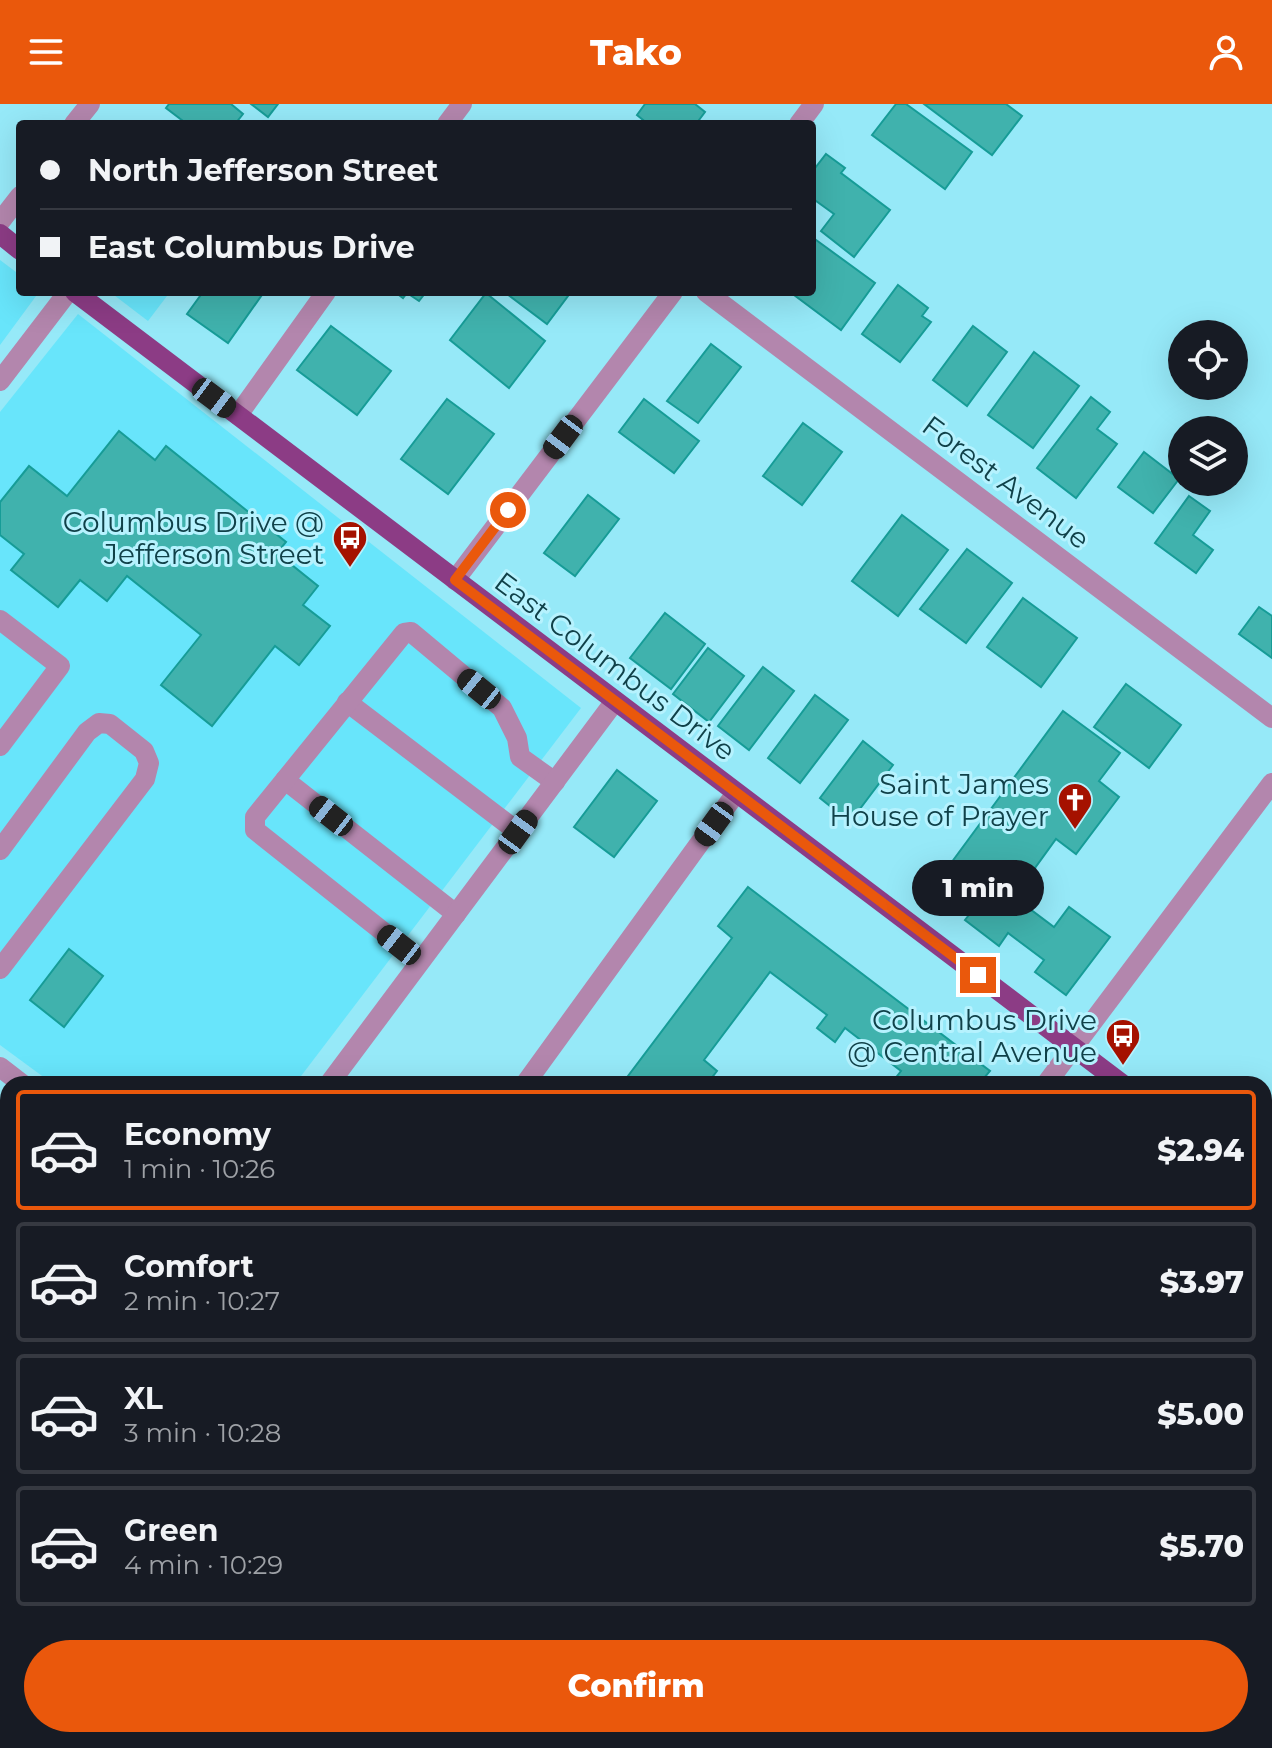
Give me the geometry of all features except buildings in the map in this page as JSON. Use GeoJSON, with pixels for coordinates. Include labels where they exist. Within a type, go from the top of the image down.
{"type":"FeatureCollection","features":[{"type":"Feature","properties":{"kind":"main road"},"geometry":{"type":"LineString","coordinates":[[0,234],[16,247]]}},
{"type":"Feature","properties":{"kind":"main road","name":"East Columbus Drive"},"geometry":{"type":"LineString","coordinates":[[80,296],[1111,1076]]}},
{"type":"Feature","properties":{"kind":"street"},"geometry":{"type":"LineString","coordinates":[[77,120],[90,104]]}},
{"type":"Feature","properties":{"kind":"street"},"geometry":{"type":"LineString","coordinates":[[0,222],[16,201]]}},
{"type":"Feature","properties":{"kind":"street"},"geometry":{"type":"LineString","coordinates":[[0,381],[65,296]]}},
{"type":"Feature","properties":{"kind":"street"},"geometry":{"type":"LineString","coordinates":[[238,415],[323,296]]}},
{"type":"Feature","properties":{"kind":"street"},"geometry":{"type":"LineString","coordinates":[[455,580],[670,296]]}},
{"type":"Feature","properties":{"kind":"street","name":"Forest Avenue"},"geometry":{"type":"LineString","coordinates":[[711,296],[1272,718]]}},
{"type":"Feature","properties":{"kind":"street"},"geometry":{"type":"LineString","coordinates":[[0,620],[60,666],[0,746]]}},
{"type":"Feature","properties":{"kind":"street"},"geometry":{"type":"LineString","coordinates":[[420,961],[255,830],[255,817],[404,633],[411,632],[502,708],[517,738],[520,757],[555,782]]}},
{"type":"Feature","properties":{"kind":"street"},"geometry":{"type":"LineString","coordinates":[[335,1076],[615,701]]}},
{"type":"Feature","properties":{"kind":"street"},"geometry":{"type":"LineString","coordinates":[[347,702],[518,832]]}},
{"type":"Feature","properties":{"kind":"street"},"geometry":{"type":"LineString","coordinates":[[0,850],[87,732],[99,723],[110,724],[144,751],[149,763],[145,779],[0,969]]}},
{"type":"Feature","properties":{"kind":"street"},"geometry":{"type":"LineString","coordinates":[[285,780],[456,914]]}},
{"type":"Feature","properties":{"kind":"street"},"geometry":{"type":"LineString","coordinates":[[1052,1076],[1272,783]]}},
{"type":"Feature","properties":{"kind":"street"},"geometry":{"type":"LineString","coordinates":[[531,1076],[736,793]]}},
{"type":"Feature","properties":{"kind":"shaded area"},"geometry":{"type":"Polygon","coordinates":[[[0,260],[16,272],[16,296],[36,296],[0,345],[0,260]]]}},
{"type":"Feature","properties":{"kind":"shaded area"},"geometry":{"type":"Polygon","coordinates":[[[115,296],[167,296],[148,321],[115,296]]]}},
{"type":"Feature","properties":{"kind":"shaded area"},"geometry":{"type":"Polygon","coordinates":[[[78,314],[581,708],[301,1076],[42,1076],[0,1045],[0,412],[78,314]]]}},
{"type":"Feature","properties":{"kind":"place","name":"Columbus Drive @ Jefferson Street"},"geometry":{"type":"Point","coordinates":[350,569]}},
{"type":"Feature","properties":{"kind":"place","name":"Saint James House of Prayer"},"geometry":{"type":"Point","coordinates":[1075,831]}},
{"type":"Feature","properties":{"kind":"place","name":"Columbus Drive @ Central Avenue"},"geometry":{"type":"Point","coordinates":[1123,1067]}},
{"type":"Feature","properties":{"kind":"route"},"geometry":{"type":"LineString","coordinates":[[508,510],[455,580],[978,975]]}}]}
